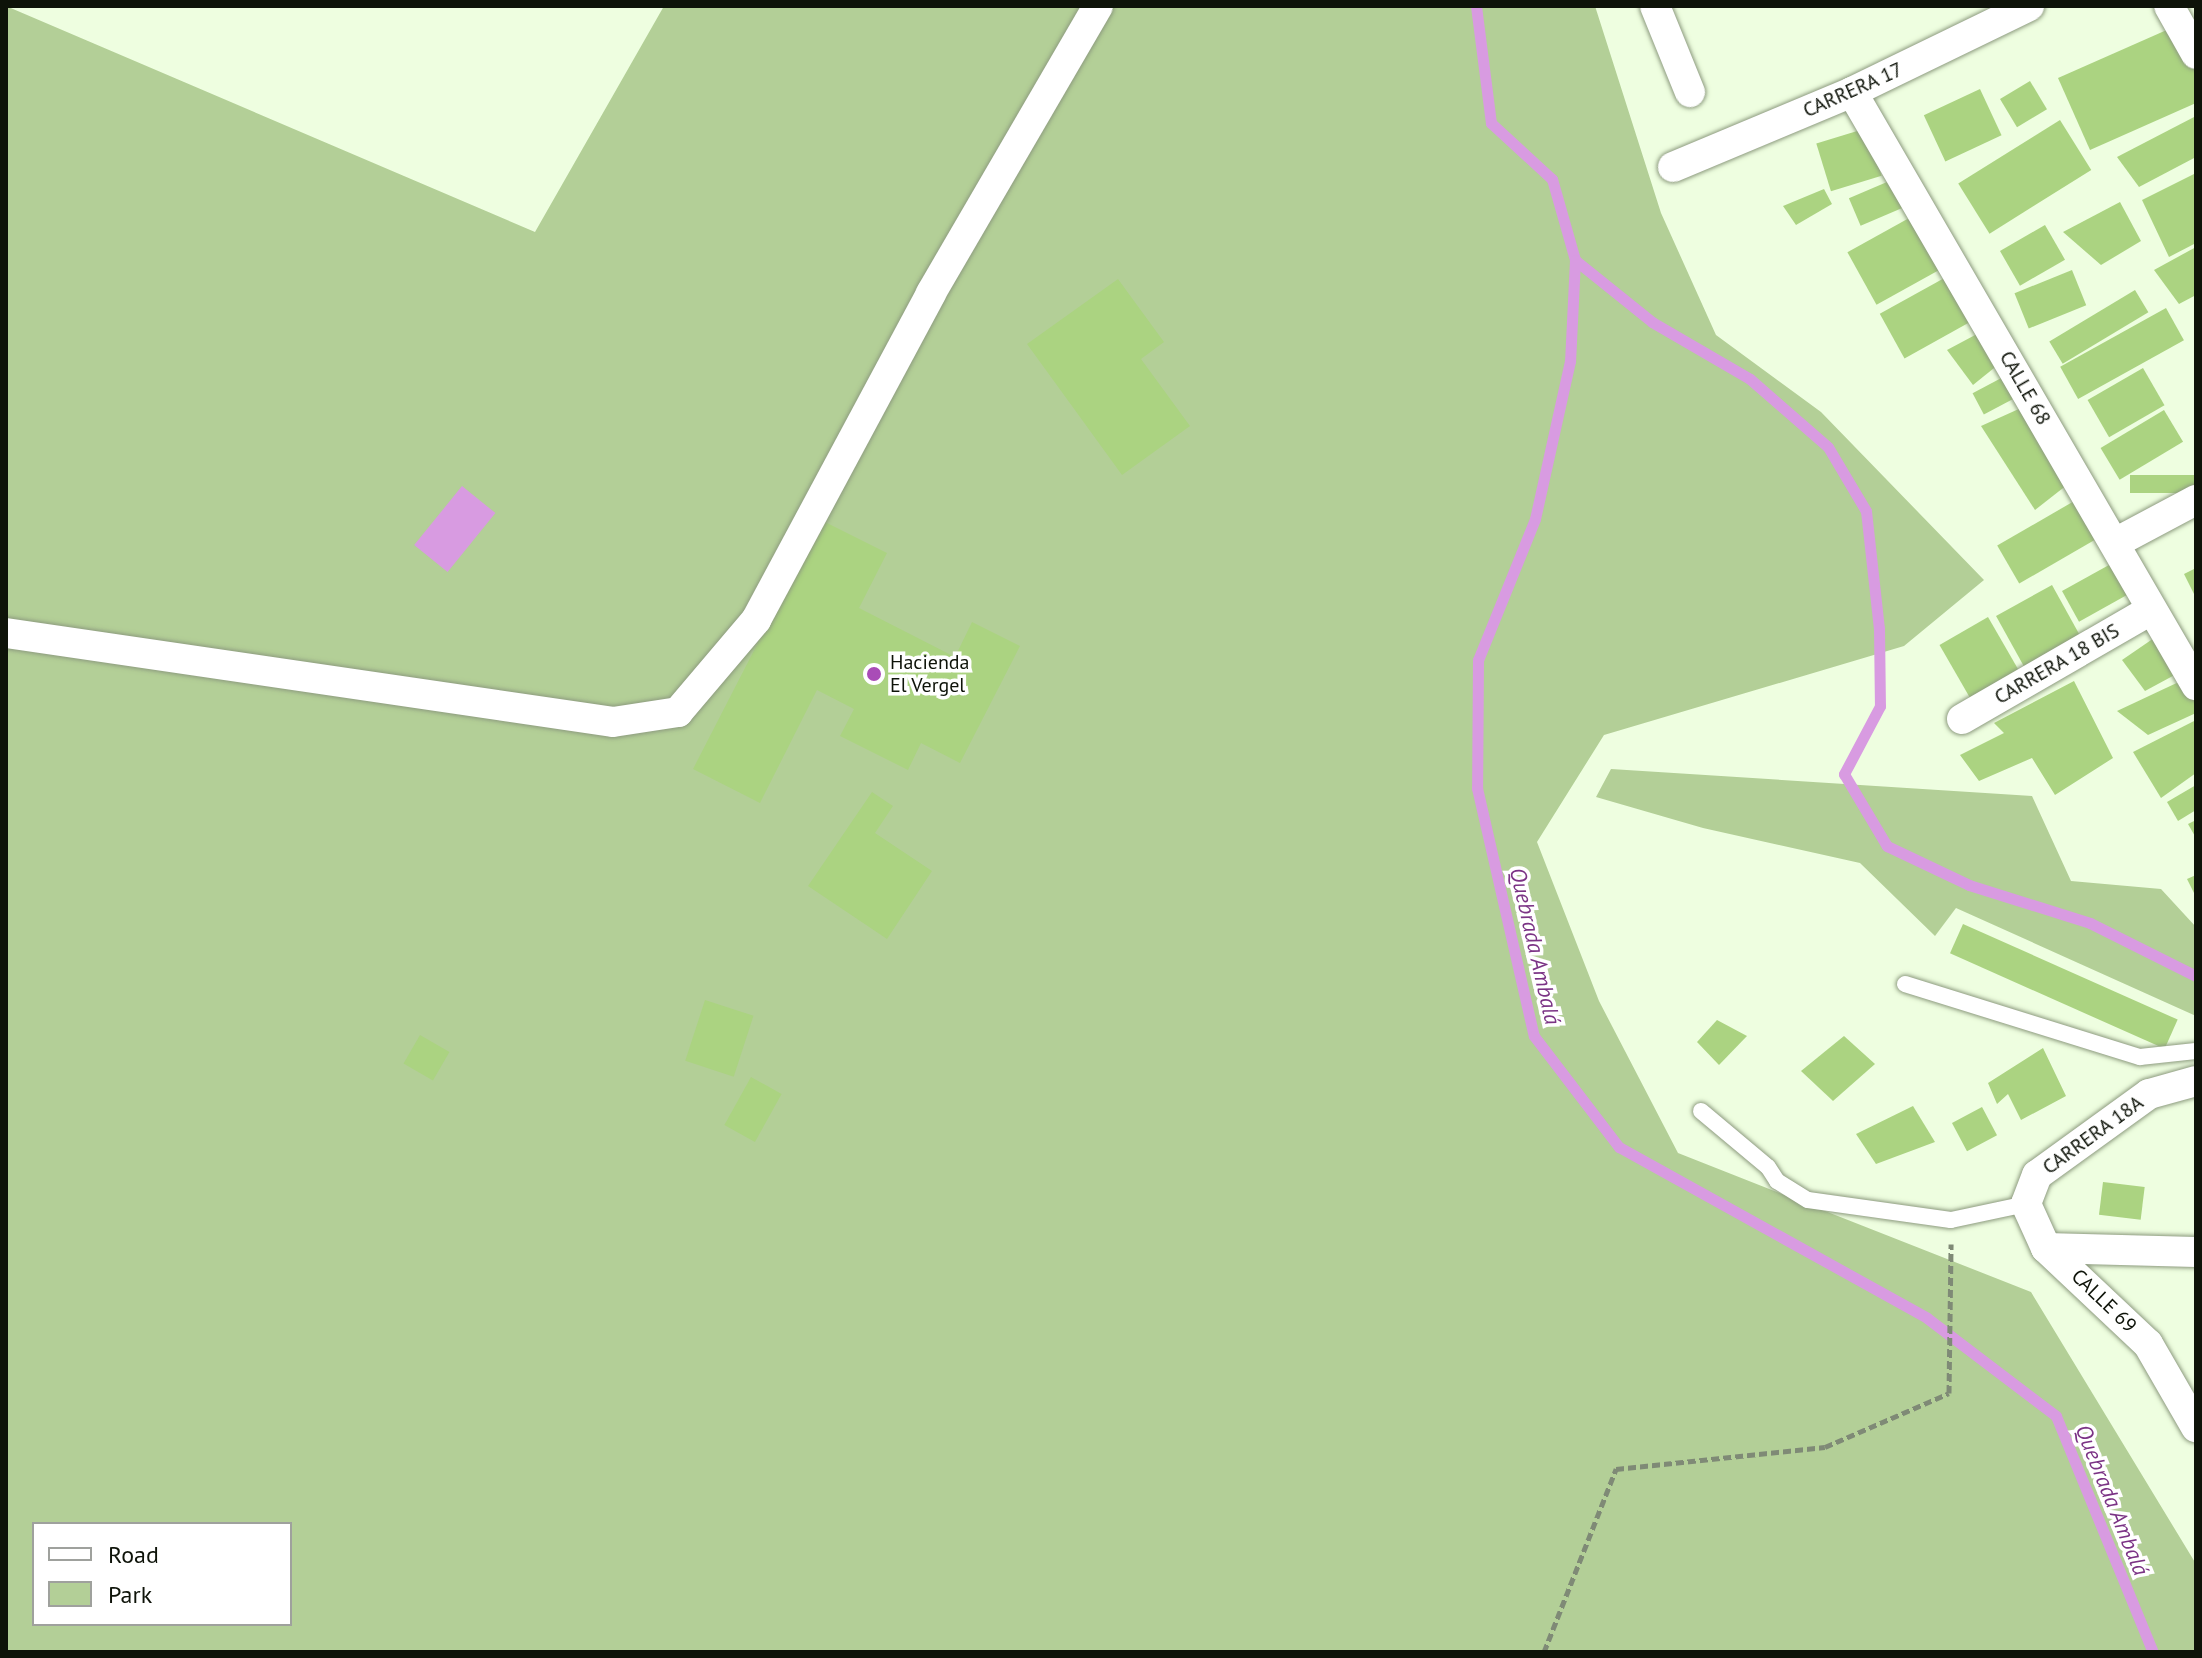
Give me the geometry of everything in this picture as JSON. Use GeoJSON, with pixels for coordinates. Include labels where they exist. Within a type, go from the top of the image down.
{"type":"FeatureCollection","features":[{"type":"Feature","properties":{"kind":"street"},"geometry":{"type":"LineString","coordinates":[[6,633],[613,722],[678,712],[756,620],[931,293],[1098,6]]}},
{"type":"Feature","properties":{"kind":"street"},"geometry":{"type":"LineString","coordinates":[[1655,6],[1690,92]]}},
{"type":"Feature","properties":{"kind":"street","name":"CARRERA 17"},"geometry":{"type":"LineString","coordinates":[[1673,167],[1852,92],[2029,6]]}},
{"type":"Feature","properties":{"kind":"street"},"geometry":{"type":"LineString","coordinates":[[2169,6],[2196,54]]}},
{"type":"Feature","properties":{"kind":"street","name":"CALLE 68"},"geometry":{"type":"LineString","coordinates":[[1852,92],[2196,685]]}},
{"type":"Feature","properties":{"kind":"street"},"geometry":{"type":"LineString","coordinates":[[2115,543],[2196,500]]}},
{"type":"Feature","properties":{"kind":"street","name":"CARRERA 18 BIS"},"geometry":{"type":"LineString","coordinates":[[1962,719],[2151,610]]}},
{"type":"Feature","properties":{"kind":"street","name":"CARRERA 18A"},"geometry":{"type":"LineString","coordinates":[[2026,1204],[2037,1175],[2149,1094],[2196,1081]]}},
{"type":"Feature","properties":{"kind":"street","name":"CALLE 69"},"geometry":{"type":"LineString","coordinates":[[2026,1204],[2046,1248],[2148,1344],[2196,1427]]}},
{"type":"Feature","properties":{"kind":"street"},"geometry":{"type":"LineString","coordinates":[[2046,1248],[2196,1252]]}},
{"type":"Feature","properties":{"kind":"lane"},"geometry":{"type":"LineString","coordinates":[[1905,984],[2140,1057],[2196,1051]]}},
{"type":"Feature","properties":{"kind":"lane"},"geometry":{"type":"LineString","coordinates":[[1701,1111],[1768,1167],[1777,1181],[1808,1200],[1951,1220],[2026,1204]]}},
{"type":"Feature","properties":{"kind":"path"},"geometry":{"type":"LineString","coordinates":[[1544,1652],[1616,1469],[1825,1447],[1949,1393],[1951,1220]]}},
{"type":"Feature","properties":{"kind":"green space"},"geometry":{"type":"Polygon","coordinates":[[[6,6],[535,232],[664,6],[1595,6],[1661,213],[1716,335],[1821,412],[1984,580],[1904,646],[1604,735],[1537,842],[1599,1001],[1678,1153],[2031,1292],[2196,1564],[2196,1652],[6,1652],[6,6]]]}},
{"type":"Feature","properties":{"kind":"green space"},"geometry":{"type":"Polygon","coordinates":[[[1611,769],[2032,796],[2071,881],[2161,889],[2196,927],[2196,1016],[1956,908],[1935,936],[1860,863],[1703,828],[1596,797],[1611,769]]]}},
{"type":"Feature","properties":{"kind":"shaded area"},"geometry":{"type":"Polygon","coordinates":[[[462,486],[495,513],[448,572],[414,545],[462,486]]]}},
{"type":"Feature","properties":{"kind":"building"},"geometry":{"type":"Polygon","coordinates":[[[2178,25],[2196,67],[2196,103],[2090,150],[2058,78],[2178,25]]]}},
{"type":"Feature","properties":{"kind":"building"},"geometry":{"type":"Polygon","coordinates":[[[2030,81],[2047,109],[2017,127],[2000,99],[2030,81]]]}},
{"type":"Feature","properties":{"kind":"building"},"geometry":{"type":"Polygon","coordinates":[[[1980,89],[2002,135],[1945,161],[1924,115],[1980,89]]]}},
{"type":"Feature","properties":{"kind":"building"},"geometry":{"type":"Polygon","coordinates":[[[2196,116],[2196,157],[2139,187],[2117,157],[2196,116]]]}},
{"type":"Feature","properties":{"kind":"building"},"geometry":{"type":"Polygon","coordinates":[[[2060,120],[2091,170],[1989,234],[1958,184],[2060,120]]]}},
{"type":"Feature","properties":{"kind":"building"},"geometry":{"type":"Polygon","coordinates":[[[1867,128],[1882,176],[1831,191],[1816,143],[1867,128]]]}},
{"type":"Feature","properties":{"kind":"building"},"geometry":{"type":"Polygon","coordinates":[[[2196,173],[2196,243],[2169,257],[2142,200],[2196,173]]]}},
{"type":"Feature","properties":{"kind":"building"},"geometry":{"type":"Polygon","coordinates":[[[1894,179],[1906,207],[1861,226],[1849,198],[1894,179]]]}},
{"type":"Feature","properties":{"kind":"building"},"geometry":{"type":"Polygon","coordinates":[[[1824,189],[1832,204],[1796,225],[1783,206],[1824,189]]]}},
{"type":"Feature","properties":{"kind":"building"},"geometry":{"type":"Polygon","coordinates":[[[2120,202],[2141,241],[2101,265],[2063,232],[2120,202]]]}},
{"type":"Feature","properties":{"kind":"building"},"geometry":{"type":"Polygon","coordinates":[[[1920,212],[1949,264],[1876,305],[1847,252],[1920,212]]]}},
{"type":"Feature","properties":{"kind":"building"},"geometry":{"type":"Polygon","coordinates":[[[2045,225],[2065,260],[2020,286],[2000,251],[2045,225]]]}},
{"type":"Feature","properties":{"kind":"building"},"geometry":{"type":"Polygon","coordinates":[[[2196,247],[2196,295],[2179,304],[2154,270],[2196,247]]]}},
{"type":"Feature","properties":{"kind":"building"},"geometry":{"type":"Polygon","coordinates":[[[2072,270],[2086,305],[2029,328],[2015,293],[2072,270]]]}},
{"type":"Feature","properties":{"kind":"building"},"geometry":{"type":"Polygon","coordinates":[[[1948,276],[1973,321],[1905,358],[1880,314],[1948,276]]]}},
{"type":"Feature","properties":{"kind":"building"},"geometry":{"type":"Polygon","coordinates":[[[1118,279],[1164,342],[1141,359],[1190,426],[1122,475],[1027,344],[1118,279]]]}},
{"type":"Feature","properties":{"kind":"building"},"geometry":{"type":"Polygon","coordinates":[[[2135,290],[2148,312],[2063,364],[2049,342],[2135,290]]]}},
{"type":"Feature","properties":{"kind":"building"},"geometry":{"type":"Polygon","coordinates":[[[2166,308],[2184,340],[2078,399],[2060,367],[2166,308]]]}},
{"type":"Feature","properties":{"kind":"building"},"geometry":{"type":"Polygon","coordinates":[[[1977,334],[1999,364],[1973,385],[1947,350],[1977,334]]]}},
{"type":"Feature","properties":{"kind":"building"},"geometry":{"type":"Polygon","coordinates":[[[2143,368],[2164,405],[2109,437],[2088,400],[2143,368]]]}},
{"type":"Feature","properties":{"kind":"building"},"geometry":{"type":"Polygon","coordinates":[[[2007,375],[2018,396],[1984,415],[1973,393],[2007,375]]]}},
{"type":"Feature","properties":{"kind":"building"},"geometry":{"type":"Polygon","coordinates":[[[2021,408],[2072,481],[2035,510],[1981,426],[2021,408]]]}},
{"type":"Feature","properties":{"kind":"building"},"geometry":{"type":"Polygon","coordinates":[[[2164,410],[2183,442],[2120,480],[2101,448],[2164,410]]]}},
{"type":"Feature","properties":{"kind":"building"},"geometry":{"type":"Polygon","coordinates":[[[2130,475],[2196,475],[2196,493],[2130,493],[2130,475]]]}},
{"type":"Feature","properties":{"kind":"building"},"geometry":{"type":"Polygon","coordinates":[[[2076,500],[2098,538],[2019,584],[1997,546],[2076,500]]]}},
{"type":"Feature","properties":{"kind":"building","name":"Hacienda El Vergel"},"geometry":{"type":"Polygon","coordinates":[[[821,520],[887,553],[859,608],[955,657],[972,622],[1020,646],[960,763],[921,743],[908,770],[840,736],[854,709],[817,690],[760,803],[693,769],[821,520]]]}},
{"type":"Feature","properties":{"kind":"building"},"geometry":{"type":"Polygon","coordinates":[[[2118,560],[2135,591],[2079,622],[2062,591],[2118,560]]]}},
{"type":"Feature","properties":{"kind":"building"},"geometry":{"type":"Polygon","coordinates":[[[2196,568],[2196,598],[2184,574],[2196,568]]]}},
{"type":"Feature","properties":{"kind":"building"},"geometry":{"type":"Polygon","coordinates":[[[2052,585],[2082,639],[2026,670],[1996,616],[2052,585]]]}},
{"type":"Feature","properties":{"kind":"building"},"geometry":{"type":"Polygon","coordinates":[[[1988,617],[2019,671],[1971,699],[1940,645],[1988,617]]]}},
{"type":"Feature","properties":{"kind":"building"},"geometry":{"type":"Polygon","coordinates":[[[2157,636],[2182,671],[2145,691],[2122,660],[2157,636]]]}},
{"type":"Feature","properties":{"kind":"building"},"geometry":{"type":"Polygon","coordinates":[[[2183,680],[2196,698],[2196,713],[2148,735],[2117,711],[2183,680]]]}},
{"type":"Feature","properties":{"kind":"building"},"geometry":{"type":"Polygon","coordinates":[[[2074,681],[2113,758],[2055,795],[2032,758],[1979,781],[1960,755],[2004,733],[1994,723],[2074,681]]]}},
{"type":"Feature","properties":{"kind":"building"},"geometry":{"type":"Polygon","coordinates":[[[2196,720],[2196,773],[2161,798],[2133,752],[2196,720]]]}},
{"type":"Feature","properties":{"kind":"building"},"geometry":{"type":"Polygon","coordinates":[[[2196,785],[2196,810],[2178,821],[2167,802],[2196,785]]]}},
{"type":"Feature","properties":{"kind":"building"},"geometry":{"type":"Polygon","coordinates":[[[872,792],[893,806],[875,833],[932,871],[887,939],[808,886],[872,792]]]}},
{"type":"Feature","properties":{"kind":"building"},"geometry":{"type":"Polygon","coordinates":[[[2196,820],[2196,838],[2188,824],[2196,820]]]}},
{"type":"Feature","properties":{"kind":"building"},"geometry":{"type":"Polygon","coordinates":[[[2196,875],[2196,897],[2187,879],[2196,875]]]}},
{"type":"Feature","properties":{"kind":"building"},"geometry":{"type":"Polygon","coordinates":[[[1963,924],[2178,1020],[2165,1049],[1950,953],[1963,924]]]}},
{"type":"Feature","properties":{"kind":"building"},"geometry":{"type":"Polygon","coordinates":[[[705,1000],[754,1016],[734,1077],[685,1061],[705,1000]]]}},
{"type":"Feature","properties":{"kind":"building"},"geometry":{"type":"Polygon","coordinates":[[[1717,1020],[1747,1036],[1719,1065],[1697,1042],[1717,1020]]]}},
{"type":"Feature","properties":{"kind":"building"},"geometry":{"type":"Polygon","coordinates":[[[420,1035],[449,1052],[433,1081],[404,1064],[420,1035]]]}},
{"type":"Feature","properties":{"kind":"building"},"geometry":{"type":"Polygon","coordinates":[[[1844,1036],[1875,1064],[1833,1101],[1801,1071],[1844,1036]]]}},
{"type":"Feature","properties":{"kind":"building"},"geometry":{"type":"Polygon","coordinates":[[[2043,1048],[2066,1096],[2021,1120],[2008,1094],[1997,1104],[1988,1083],[2043,1048]]]}},
{"type":"Feature","properties":{"kind":"building"},"geometry":{"type":"Polygon","coordinates":[[[751,1077],[782,1094],[755,1142],[724,1125],[751,1077]]]}},
{"type":"Feature","properties":{"kind":"building"},"geometry":{"type":"Polygon","coordinates":[[[1913,1106],[1935,1142],[1876,1164],[1856,1134],[1913,1106]]]}},
{"type":"Feature","properties":{"kind":"building"},"geometry":{"type":"Polygon","coordinates":[[[1982,1107],[1997,1135],[1967,1151],[1952,1123],[1982,1107]]]}},
{"type":"Feature","properties":{"kind":"building"},"geometry":{"type":"Polygon","coordinates":[[[2103,1182],[2145,1187],[2141,1220],[2099,1215],[2103,1182]]]}},
{"type":"Feature","properties":{"kind":"waterway","name":"Quebrada Ambalá"},"geometry":{"type":"LineString","coordinates":[[1476,6],[1491,123],[1552,179],[1575,260],[1570,361],[1535,519],[1478,660],[1477,788],[1534,1036],[1619,1147],[1927,1318],[2056,1416],[2153,1652]]}},
{"type":"Feature","properties":{"kind":"waterway"},"geometry":{"type":"LineString","coordinates":[[1575,260],[1652,322],[1750,379],[1828,447],[1866,511],[1879,628],[1880,706],[1844,774],[1887,846],[1969,885],[2090,923],[2196,976]]}},
{"type":"Feature","properties":{"kind":"place","name":"Hacienda El Vergel"},"geometry":{"type":"Point","coordinates":[874,674]}}]}
